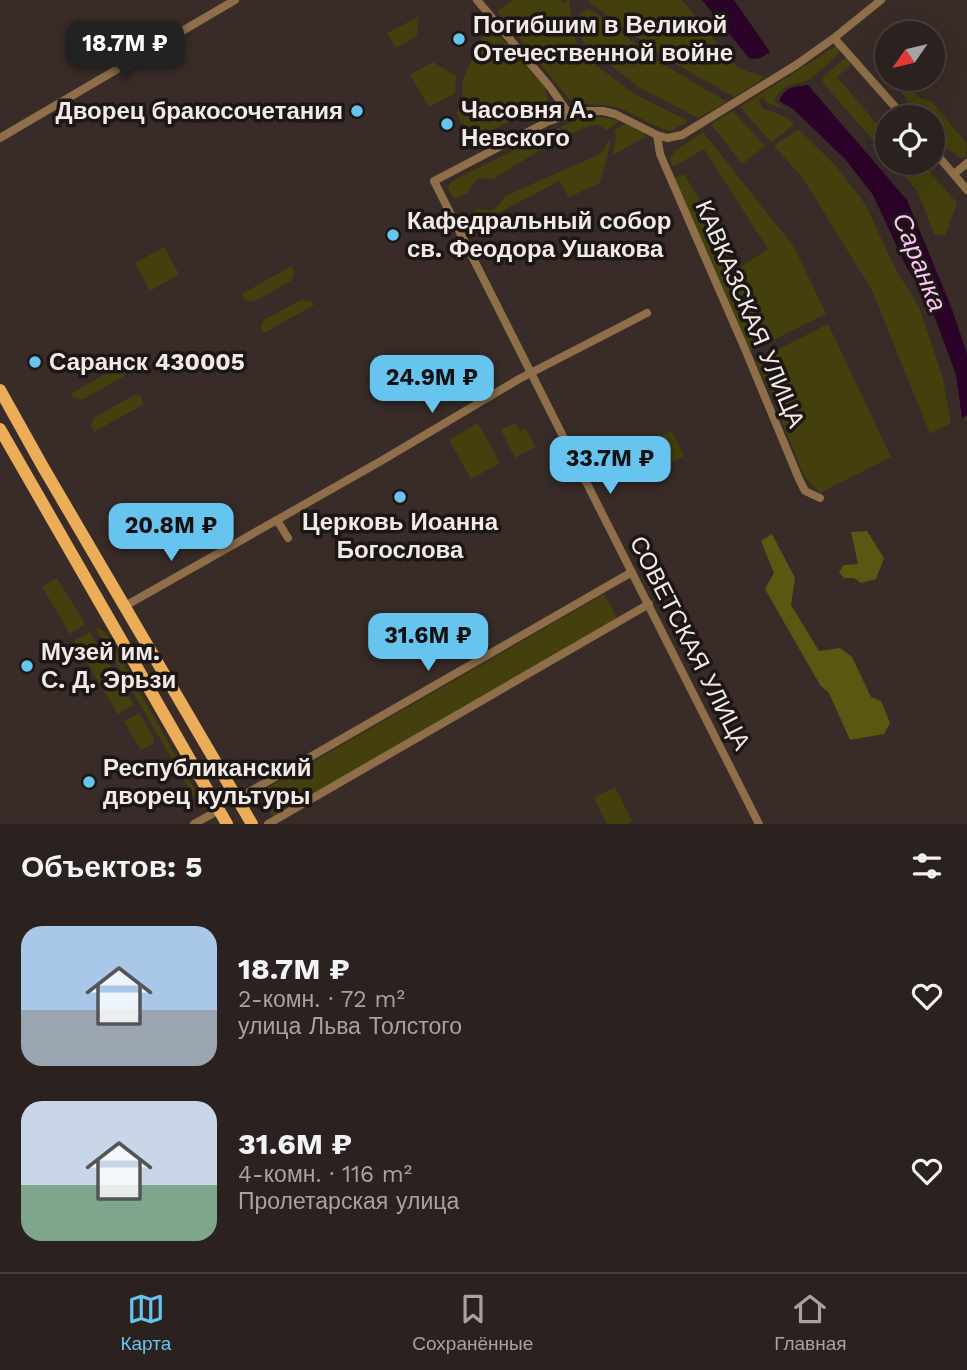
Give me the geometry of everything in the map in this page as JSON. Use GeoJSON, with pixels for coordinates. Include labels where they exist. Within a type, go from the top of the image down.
{"type":"FeatureCollection","features":[{"type":"Feature","properties":{"kind":"main road"},"geometry":{"type":"LineString","coordinates":[[0,390],[20,415],[125,607],[252,824]]}},
{"type":"Feature","properties":{"kind":"main road"},"geometry":{"type":"LineString","coordinates":[[20,415],[0,428],[227,824]]}},
{"type":"Feature","properties":{"kind":"main road"},"geometry":{"type":"LineString","coordinates":[[219,810],[237,799]]}},
{"type":"Feature","properties":{"kind":"street"},"geometry":{"type":"LineString","coordinates":[[0,138],[235,0]]}},
{"type":"Feature","properties":{"kind":"street"},"geometry":{"type":"LineString","coordinates":[[477,0],[550,86],[569,114],[603,111],[667,138],[682,135],[796,65],[881,0]]}},
{"type":"Feature","properties":{"kind":"street"},"geometry":{"type":"LineString","coordinates":[[834,38],[893,105]]}},
{"type":"Feature","properties":{"kind":"street","name":"СОВЕТСКАЯ УЛИЦА"},"geometry":{"type":"LineString","coordinates":[[569,114],[547,122],[434,181],[759,824]]}},
{"type":"Feature","properties":{"kind":"street","name":"КАВКАЗСКАЯ УЛИЦА"},"geometry":{"type":"LineString","coordinates":[[657,135],[660,154],[799,479],[805,491],[820,498]]}},
{"type":"Feature","properties":{"kind":"street"},"geometry":{"type":"LineString","coordinates":[[954,174],[967,163]]}},
{"type":"Feature","properties":{"kind":"street"},"geometry":{"type":"LineString","coordinates":[[945,164],[967,190]]}},
{"type":"Feature","properties":{"kind":"street"},"geometry":{"type":"LineString","coordinates":[[125,607],[531,372],[647,313]]}},
{"type":"Feature","properties":{"kind":"street"},"geometry":{"type":"LineString","coordinates":[[277,520],[288,538]]}},
{"type":"Feature","properties":{"kind":"street"},"geometry":{"type":"LineString","coordinates":[[237,799],[632,572]]}},
{"type":"Feature","properties":{"kind":"street"},"geometry":{"type":"LineString","coordinates":[[268,824],[649,604]]}},
{"type":"Feature","properties":{"kind":"street"},"geometry":{"type":"LineString","coordinates":[[194,824],[219,810]]}},
{"type":"Feature","properties":{"kind":"shaded area"},"geometry":{"type":"Polygon","coordinates":[[[513,0],[561,0],[564,3],[569,0],[573,33],[579,49],[590,61],[636,95],[688,121],[671,131],[619,108],[569,99],[497,11],[513,0]]]}},
{"type":"Feature","properties":{"kind":"shaded area"},"geometry":{"type":"Polygon","coordinates":[[[589,0],[682,0],[735,65],[765,77],[734,97],[662,56],[589,0]]]}},
{"type":"Feature","properties":{"kind":"shaded area"},"geometry":{"type":"Polygon","coordinates":[[[588,9],[658,61],[727,102],[698,118],[640,88],[584,43],[578,22],[580,13],[588,9]]]}},
{"type":"Feature","properties":{"kind":"shaded area"},"geometry":{"type":"Polygon","coordinates":[[[418,17],[417,36],[396,48],[387,33],[418,17]]]}},
{"type":"Feature","properties":{"kind":"shaded area"},"geometry":{"type":"Polygon","coordinates":[[[490,25],[545,88],[548,101],[480,137],[476,134],[462,143],[457,134],[466,128],[461,124],[457,113],[462,98],[463,79],[486,28],[490,25]]]}},
{"type":"Feature","properties":{"kind":"shaded area"},"geometry":{"type":"Polygon","coordinates":[[[836,46],[839,50],[837,55],[818,73],[805,81],[786,87],[778,94],[774,101],[787,110],[767,103],[763,97],[759,100],[762,108],[786,117],[794,125],[771,142],[740,107],[836,46]]]}},
{"type":"Feature","properties":{"kind":"shaded area"},"geometry":{"type":"Polygon","coordinates":[[[845,58],[849,61],[851,65],[837,77],[875,122],[875,142],[823,83],[823,77],[845,58]]]}},
{"type":"Feature","properties":{"kind":"shaded area"},"geometry":{"type":"Polygon","coordinates":[[[433,62],[456,76],[455,93],[429,107],[410,75],[433,62]]]}},
{"type":"Feature","properties":{"kind":"shaded area"},"geometry":{"type":"Polygon","coordinates":[[[900,91],[911,91],[934,105],[911,105],[900,91]]]}},
{"type":"Feature","properties":{"kind":"shaded area"},"geometry":{"type":"Polygon","coordinates":[[[733,111],[765,146],[742,164],[711,124],[733,111]]]}},
{"type":"Feature","properties":{"kind":"shaded area"},"geometry":{"type":"Polygon","coordinates":[[[591,116],[619,121],[606,130],[597,125],[576,131],[493,179],[477,180],[468,193],[454,199],[448,189],[451,182],[460,177],[573,121],[591,116]]]}},
{"type":"Feature","properties":{"kind":"shaded area"},"geometry":{"type":"Polygon","coordinates":[[[945,118],[967,144],[966,157],[961,158],[945,146],[945,118]]]}},
{"type":"Feature","properties":{"kind":"shaded area"},"geometry":{"type":"Polygon","coordinates":[[[626,124],[643,133],[645,137],[613,155],[616,136],[614,130],[626,124]]]}},
{"type":"Feature","properties":{"kind":"shaded area"},"geometry":{"type":"Polygon","coordinates":[[[798,129],[837,167],[865,204],[896,270],[919,307],[942,375],[951,423],[930,434],[872,290],[802,177],[774,146],[798,129]]]}},
{"type":"Feature","properties":{"kind":"shaded area"},"geometry":{"type":"Polygon","coordinates":[[[703,132],[794,247],[826,314],[750,351],[674,178],[684,174],[739,268],[768,249],[704,149],[673,167],[670,158],[675,151],[703,132]]]}},
{"type":"Feature","properties":{"kind":"shaded area"},"geometry":{"type":"Polygon","coordinates":[[[611,141],[600,183],[569,197],[559,181],[474,226],[466,225],[462,218],[479,209],[490,211],[496,208],[505,196],[598,155],[611,141]]]}},
{"type":"Feature","properties":{"kind":"shaded area"},"geometry":{"type":"Polygon","coordinates":[[[903,175],[933,175],[957,203],[945,236],[934,234],[918,192],[903,175]]]}},
{"type":"Feature","properties":{"kind":"shaded area"},"geometry":{"type":"Polygon","coordinates":[[[164,247],[179,274],[150,291],[135,263],[164,247]]]}},
{"type":"Feature","properties":{"kind":"shaded area"},"geometry":{"type":"Polygon","coordinates":[[[291,266],[295,271],[292,280],[254,302],[245,300],[242,294],[291,266]]]}},
{"type":"Feature","properties":{"kind":"shaded area"},"geometry":{"type":"Polygon","coordinates":[[[301,300],[311,301],[314,305],[264,333],[261,328],[263,320],[301,300]]]}},
{"type":"Feature","properties":{"kind":"shaded area"},"geometry":{"type":"Polygon","coordinates":[[[828,324],[891,457],[820,493],[804,476],[768,386],[755,361],[828,324]]]}},
{"type":"Feature","properties":{"kind":"shaded area"},"geometry":{"type":"Polygon","coordinates":[[[122,364],[125,368],[124,376],[84,399],[73,398],[71,394],[122,364]]]}},
{"type":"Feature","properties":{"kind":"shaded area"},"geometry":{"type":"Polygon","coordinates":[[[134,395],[141,397],[144,404],[94,432],[91,425],[95,417],[134,395]]]}},
{"type":"Feature","properties":{"kind":"shaded area"},"geometry":{"type":"Polygon","coordinates":[[[478,423],[500,463],[471,479],[449,440],[478,423]]]}},
{"type":"Feature","properties":{"kind":"shaded area"},"geometry":{"type":"Polygon","coordinates":[[[515,423],[520,431],[526,428],[535,447],[515,458],[501,430],[515,423]]]}},
{"type":"Feature","properties":{"kind":"shaded area"},"geometry":{"type":"Polygon","coordinates":[[[672,431],[684,456],[629,484],[616,456],[672,431]]]}},
{"type":"Feature","properties":{"kind":"shaded area"},"geometry":{"type":"Polygon","coordinates":[[[867,531],[884,558],[876,579],[861,583],[854,578],[844,578],[839,572],[844,565],[858,564],[851,532],[867,531]]]}},
{"type":"Feature","properties":{"kind":"shaded area"},"geometry":{"type":"Polygon","coordinates":[[[772,534],[795,578],[791,605],[819,651],[840,648],[852,657],[871,697],[881,701],[890,723],[884,734],[850,740],[829,693],[820,685],[765,589],[774,573],[761,541],[772,534]]]}},
{"type":"Feature","properties":{"kind":"shaded area"},"geometry":{"type":"Polygon","coordinates":[[[57,578],[85,624],[70,634],[42,587],[57,578]]]}},
{"type":"Feature","properties":{"kind":"shaded area"},"geometry":{"type":"Polygon","coordinates":[[[604,594],[617,618],[273,817],[259,793],[604,594]]]}},
{"type":"Feature","properties":{"kind":"shaded area"},"geometry":{"type":"Polygon","coordinates":[[[99,628],[107,634],[202,802],[198,804],[96,629],[99,628]]]}},
{"type":"Feature","properties":{"kind":"shaded area"},"geometry":{"type":"Polygon","coordinates":[[[90,632],[134,705],[118,714],[74,641],[90,632]]]}},
{"type":"Feature","properties":{"kind":"shaded area"},"geometry":{"type":"Polygon","coordinates":[[[139,713],[154,738],[153,744],[141,750],[124,722],[139,713]]]}},
{"type":"Feature","properties":{"kind":"shaded area"},"geometry":{"type":"Polygon","coordinates":[[[615,787],[632,821],[627,824],[607,824],[594,798],[615,787]]]}},
{"type":"Feature","properties":{"kind":"water"},"geometry":{"type":"Polygon","coordinates":[[[702,0],[734,0],[770,52],[757,59],[749,58],[702,0]]]}},
{"type":"Feature","properties":{"kind":"water","name":"Саранка"},"geometry":{"type":"Polygon","coordinates":[[[808,85],[875,163],[875,175],[885,175],[907,200],[952,309],[967,354],[967,415],[962,418],[956,375],[930,304],[906,266],[873,195],[845,159],[793,109],[779,101],[787,90],[808,85]]]}},
{"type":"Feature","properties":{"kind":"place","name":"Погибшим в Великой Отечественной войне"},"geometry":{"type":"Point","coordinates":[459,39]}},
{"type":"Feature","properties":{"kind":"place","name":"Дворец бракосочетания"},"geometry":{"type":"Point","coordinates":[357,111]}},
{"type":"Feature","properties":{"kind":"place","name":"Часовня А. Невского"},"geometry":{"type":"Point","coordinates":[447,124]}},
{"type":"Feature","properties":{"kind":"place","name":"Кафедральный собор св. Феодора Ушакова"},"geometry":{"type":"Point","coordinates":[393,235]}},
{"type":"Feature","properties":{"kind":"place","name":"Саранск 430005"},"geometry":{"type":"Point","coordinates":[35,362]}},
{"type":"Feature","properties":{"kind":"place","name":"Церковь Иоанна Богослова"},"geometry":{"type":"Point","coordinates":[400,497]}},
{"type":"Feature","properties":{"kind":"place","name":"Музей им. С. Д. Эрьзи"},"geometry":{"type":"Point","coordinates":[27,666]}},
{"type":"Feature","properties":{"kind":"place","name":"Республиканский дворец культуры"},"geometry":{"type":"Point","coordinates":[89,782]}}]}
